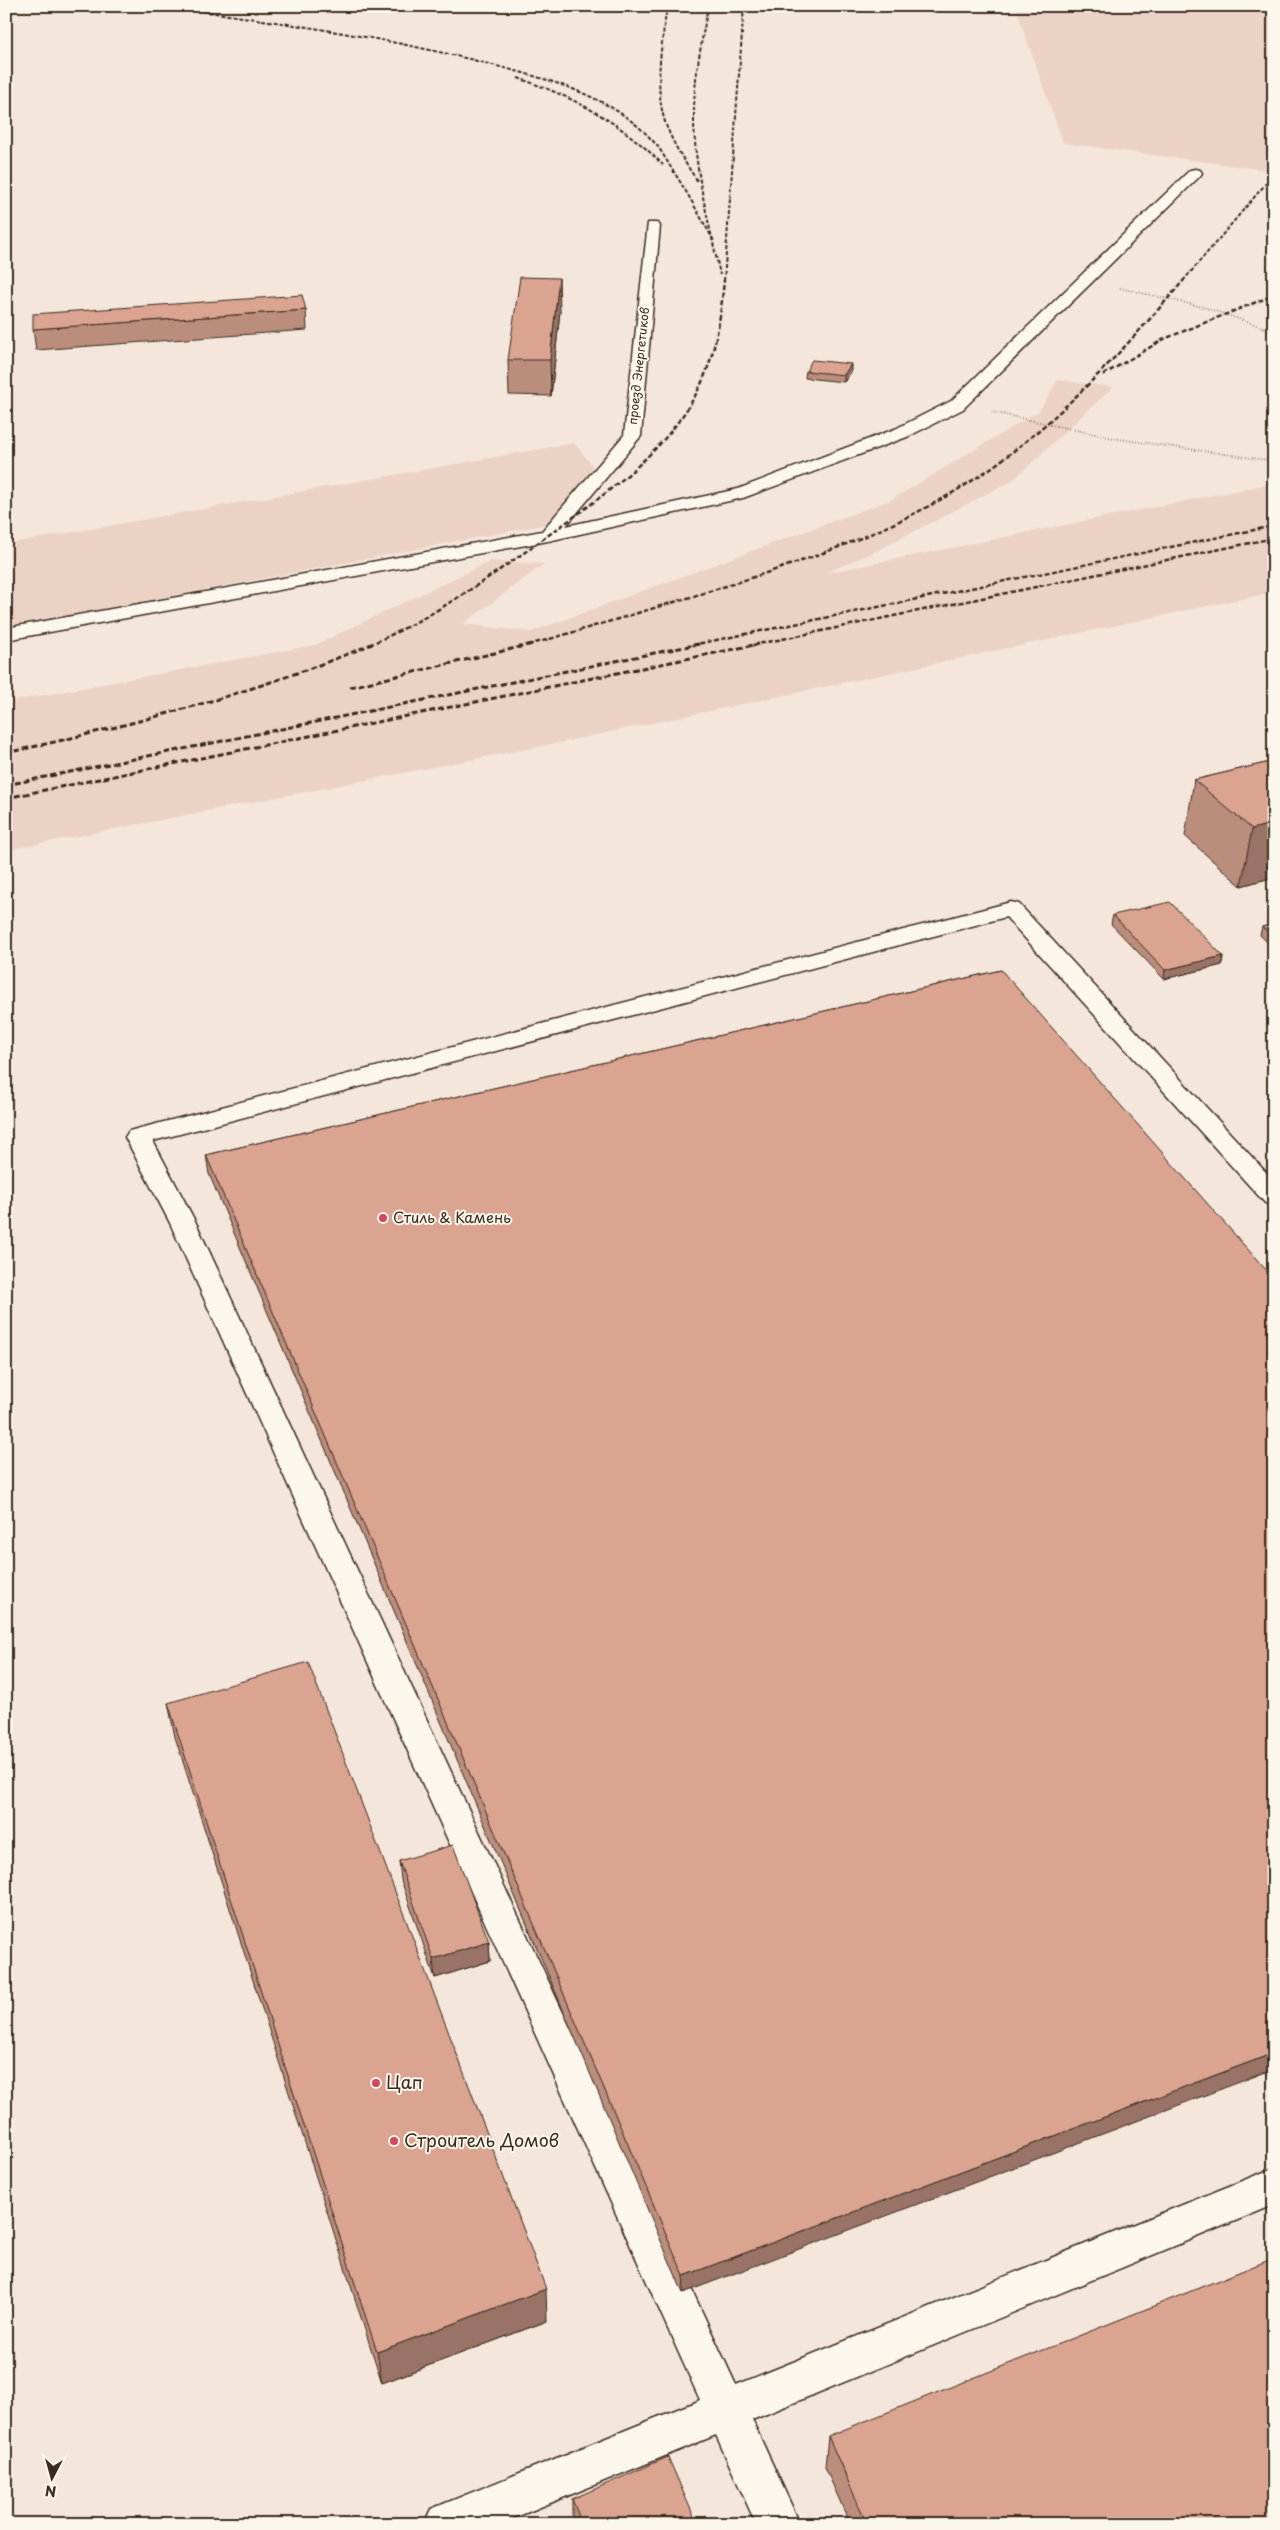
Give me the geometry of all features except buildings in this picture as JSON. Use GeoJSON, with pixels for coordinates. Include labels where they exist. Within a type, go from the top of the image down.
{"type":"FeatureCollection","features":[{"type":"Feature","properties":{"kind":"lane"},"geometry":{"type":"LineString","coordinates":[[6,634],[548,535],[743,493],[902,433],[957,405],[1196,172]]}},
{"type":"Feature","properties":{"kind":"lane","name":"проезд Энергетиков"},"geometry":{"type":"LineString","coordinates":[[548,535],[632,436],[653,226]]}},
{"type":"Feature","properties":{"kind":"lane"},"geometry":{"type":"LineString","coordinates":[[778,2524],[188,1232],[138,1137],[1011,909],[1274,1197]]}},
{"type":"Feature","properties":{"kind":"lane"},"geometry":{"type":"LineString","coordinates":[[446,2524],[1274,2186]]}},
{"type":"Feature","properties":{"kind":"path"},"geometry":{"type":"LineString","coordinates":[[1085,280],[1203,307],[1274,331]]}},
{"type":"Feature","properties":{"kind":"path"},"geometry":{"type":"LineString","coordinates":[[957,405],[1118,438],[1274,461]]}},
{"type":"Feature","properties":{"kind":"shaded area"},"geometry":{"type":"Polygon","coordinates":[[[1015,6],[1274,6],[1274,171],[1063,143],[1015,6]]]}},
{"type":"Feature","properties":{"kind":"shaded area"},"geometry":{"type":"Polygon","coordinates":[[[1058,380],[1113,387],[1012,481],[876,551],[826,573],[1274,483],[1274,592],[563,742],[6,850],[6,702],[315,645],[491,561],[544,564],[463,624],[531,632],[891,500],[1039,411],[1058,380]]]}},
{"type":"Feature","properties":{"kind":"shaded area"},"geometry":{"type":"Polygon","coordinates":[[[574,443],[596,470],[547,524],[6,628],[6,544],[574,443]]]}},
{"type":"Feature","properties":{"kind":"railway"},"geometry":{"type":"LineString","coordinates":[[167,6],[321,29],[435,51],[545,79],[593,98],[635,124],[656,144],[682,184],[711,236]]}},
{"type":"Feature","properties":{"kind":"railway"},"geometry":{"type":"LineString","coordinates":[[667,6],[659,81],[662,111],[673,140],[698,182]]}},
{"type":"Feature","properties":{"kind":"railway"},"geometry":{"type":"LineString","coordinates":[[708,6],[695,86],[694,133],[702,194],[711,236]]}},
{"type":"Feature","properties":{"kind":"railway"},"geometry":{"type":"LineString","coordinates":[[724,281],[744,6]]}},
{"type":"Feature","properties":{"kind":"railway"},"geometry":{"type":"LineString","coordinates":[[518,78],[539,85],[596,112],[630,136],[663,165]]}},
{"type":"Feature","properties":{"kind":"railway"},"geometry":{"type":"LineString","coordinates":[[1183,281],[1274,174]]}},
{"type":"Feature","properties":{"kind":"railway"},"geometry":{"type":"LineString","coordinates":[[711,236],[714,241]]}},
{"type":"Feature","properties":{"kind":"railway"},"geometry":{"type":"LineString","coordinates":[[711,236],[720,275]]}},
{"type":"Feature","properties":{"kind":"railway"},"geometry":{"type":"LineString","coordinates":[[369,645],[440,609],[506,565],[607,492],[626,477],[660,444],[689,406],[698,391],[710,361],[718,329],[724,280]]}},
{"type":"Feature","properties":{"kind":"railway"},"geometry":{"type":"LineString","coordinates":[[528,645],[691,597],[806,559],[882,529],[954,492],[1015,450],[1067,405],[1116,356],[1184,280]]}},
{"type":"Feature","properties":{"kind":"railway"},"geometry":{"type":"LineString","coordinates":[[1103,375],[1164,339],[1274,295]]}},
{"type":"Feature","properties":{"kind":"railway"},"geometry":{"type":"LineString","coordinates":[[692,645],[1274,526]]}},
{"type":"Feature","properties":{"kind":"railway"},"geometry":{"type":"LineString","coordinates":[[753,645],[1274,538]]}},
{"type":"Feature","properties":{"kind":"railway"},"geometry":{"type":"LineString","coordinates":[[6,753],[191,707],[282,678],[372,644]]}},
{"type":"Feature","properties":{"kind":"railway"},"geometry":{"type":"LineString","coordinates":[[350,687],[533,644]]}},
{"type":"Feature","properties":{"kind":"railway"},"geometry":{"type":"LineString","coordinates":[[6,785],[699,644]]}},
{"type":"Feature","properties":{"kind":"railway"},"geometry":{"type":"LineString","coordinates":[[6,798],[759,644]]}},
{"type":"Feature","properties":{"kind":"place","name":"Стиль & Камень"},"geometry":{"type":"Point","coordinates":[383,1218]}},
{"type":"Feature","properties":{"kind":"place","name":"Цап"},"geometry":{"type":"Point","coordinates":[376,2083]}},
{"type":"Feature","properties":{"kind":"place","name":"Строитель Домов"},"geometry":{"type":"Point","coordinates":[394,2141]}}]}
